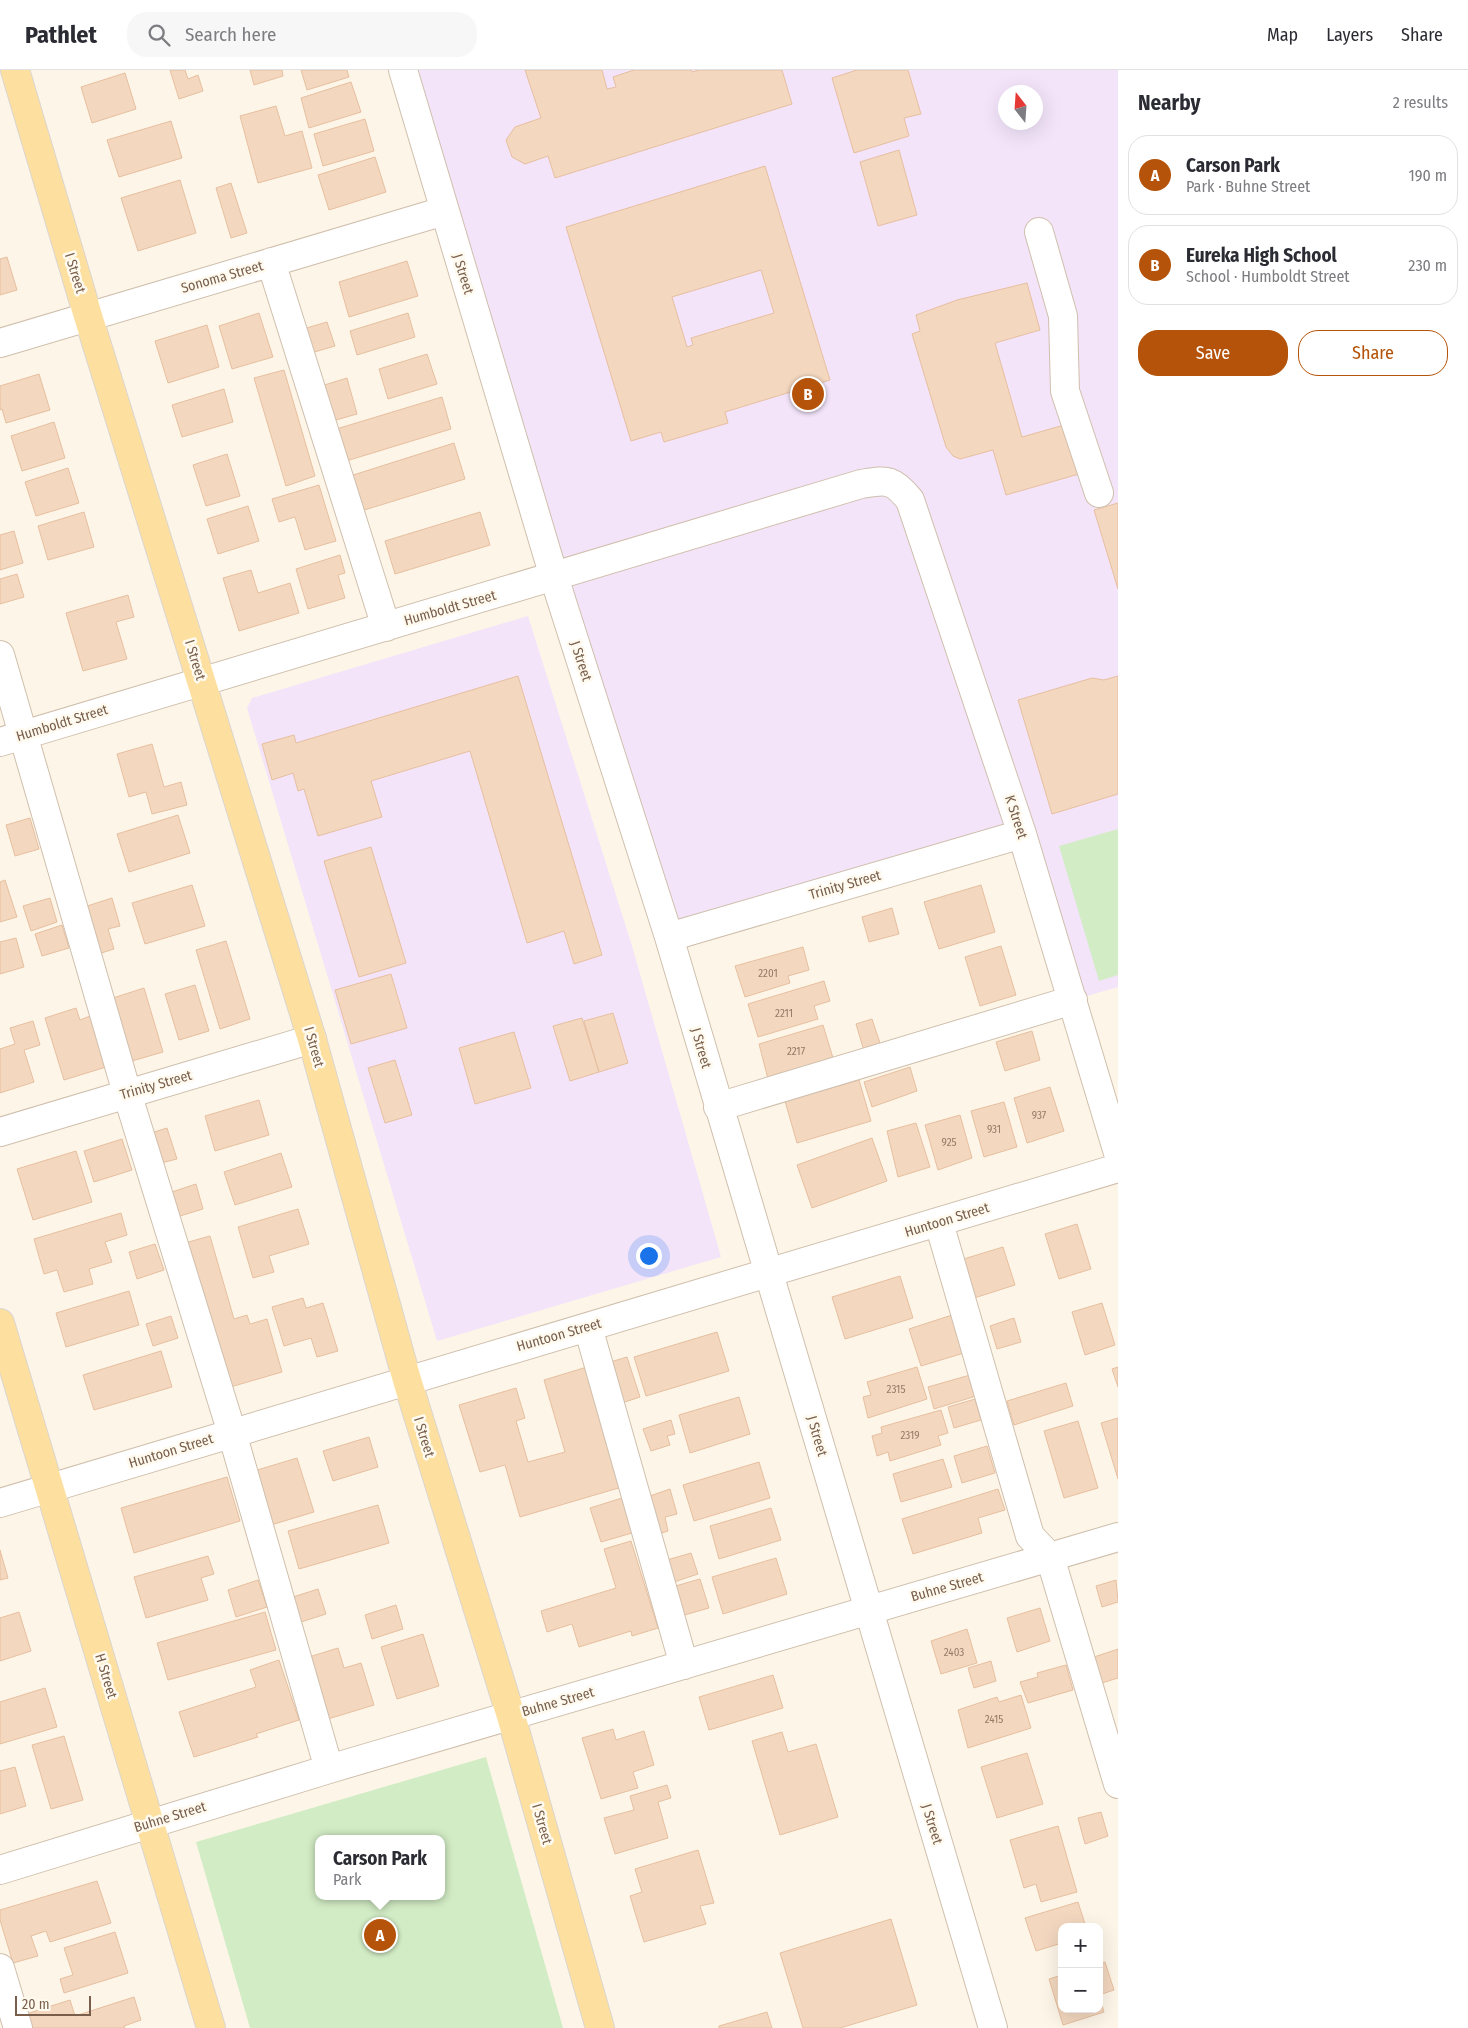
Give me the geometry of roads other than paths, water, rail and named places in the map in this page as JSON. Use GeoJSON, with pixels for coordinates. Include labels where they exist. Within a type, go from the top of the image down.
{"type":"FeatureCollection","features":[{"type":"Feature","properties":{"kind":"main road","name":"I Street"},"geometry":{"type":"LineString","coordinates":[[14,70],[88,316],[312,1039],[406,1380],[511,1716],[600,2028]]}},
{"type":"Feature","properties":{"kind":"main road","name":"H Street"},"geometry":{"type":"LineString","coordinates":[[0,1323],[211,2028]]}},
{"type":"Feature","properties":{"kind":"street","name":"J Street"},"geometry":{"type":"LineString","coordinates":[[403,70],[554,577],[669,937],[993,2028]]}},
{"type":"Feature","properties":{"kind":"street","name":"Sonoma Street"},"geometry":{"type":"LineString","coordinates":[[0,343],[444,211]]}},
{"type":"Feature","properties":{"kind":"street"},"geometry":{"type":"LineString","coordinates":[[1039,232],[1063,316],[1065,391],[1099,493]]}},
{"type":"Feature","properties":{"kind":"street"},"geometry":{"type":"LineString","coordinates":[[271,262],[386,627]]}},
{"type":"Feature","properties":{"kind":"street","name":"Humboldt Street"},"geometry":{"type":"LineString","coordinates":[[12,738],[861,484],[888,480],[899,487]]}},
{"type":"Feature","properties":{"kind":"street","name":"K Street"},"geometry":{"type":"LineString","coordinates":[[899,487],[910,500],[1022,834],[1118,1153]]}},
{"type":"Feature","properties":{"kind":"street"},"geometry":{"type":"LineString","coordinates":[[0,655],[12,738],[127,1093],[232,1433],[329,1769]]}},
{"type":"Feature","properties":{"kind":"street","name":"Trinity Street"},"geometry":{"type":"LineString","coordinates":[[669,937],[1022,834]]}},
{"type":"Feature","properties":{"kind":"street"},"geometry":{"type":"LineString","coordinates":[[718,1107],[1073,1000]]}},
{"type":"Feature","properties":{"kind":"street","name":"Trinity Street"},"geometry":{"type":"LineString","coordinates":[[0,1132],[312,1039]]}},
{"type":"Feature","properties":{"kind":"street","name":"Huntoon Street"},"geometry":{"type":"LineString","coordinates":[[0,1503],[406,1380],[770,1274],[1118,1168]]}},
{"type":"Feature","properties":{"kind":"street"},"geometry":{"type":"LineString","coordinates":[[939,1223],[1030,1536],[1050,1558],[1118,1784]]}},
{"type":"Feature","properties":{"kind":"street"},"geometry":{"type":"LineString","coordinates":[[588,1327],[684,1665]]}},
{"type":"Feature","properties":{"kind":"street","name":"Buhne Street"},"geometry":{"type":"LineString","coordinates":[[0,1870],[329,1769],[1118,1537]]}},
{"type":"Feature","properties":{"kind":"street"},"geometry":{"type":"LineString","coordinates":[[0,1968],[18,2028]]}},
{"type":"Feature","properties":{"kind":"place","name":"Eureka High School"},"geometry":{"type":"Point","coordinates":[808,394]}},
{"type":"Feature","properties":{"kind":"place","name":"Carson Park"},"geometry":{"type":"Point","coordinates":[380,1935]}}]}
